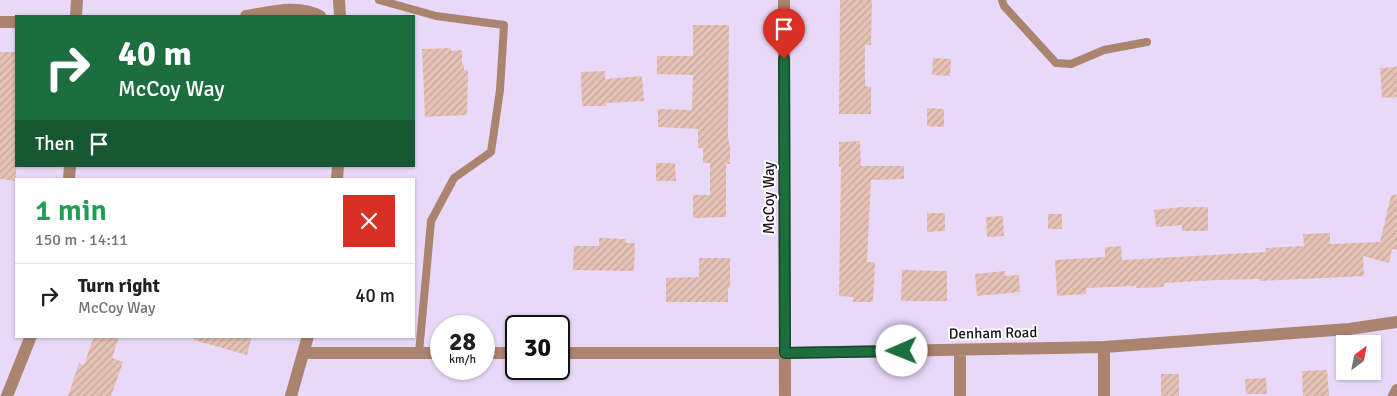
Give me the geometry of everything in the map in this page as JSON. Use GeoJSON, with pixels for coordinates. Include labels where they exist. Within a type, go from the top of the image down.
{"type":"FeatureCollection","features":[{"type":"Feature","properties":{"kind":"street"},"geometry":{"type":"LineString","coordinates":[[76,15],[77,0]]}},
{"type":"Feature","properties":{"kind":"street"},"geometry":{"type":"LineString","coordinates":[[276,10],[294,0]]}},
{"type":"Feature","properties":{"kind":"street"},"geometry":{"type":"LineString","coordinates":[[339,0],[340,15]]}},
{"type":"Feature","properties":{"kind":"street","name":"McCoy Way"},"geometry":{"type":"LineString","coordinates":[[784,0],[786,396]]}},
{"type":"Feature","properties":{"kind":"street"},"geometry":{"type":"LineString","coordinates":[[251,15],[276,10],[304,10],[317,15]]}},
{"type":"Feature","properties":{"kind":"street"},"geometry":{"type":"LineString","coordinates":[[0,22],[15,22]]}},
{"type":"Feature","properties":{"kind":"street","name":"Denham Road"},"geometry":{"type":"LineString","coordinates":[[570,353],[785,353],[1104,347],[1349,329],[1397,322]]}},
{"type":"Feature","properties":{"kind":"street"},"geometry":{"type":"LineString","coordinates":[[7,396],[30,338]]}},
{"type":"Feature","properties":{"kind":"street"},"geometry":{"type":"LineString","coordinates":[[291,396],[307,338]]}},
{"type":"Feature","properties":{"kind":"street"},"geometry":{"type":"LineString","coordinates":[[1104,347],[1104,396]]}},
{"type":"Feature","properties":{"kind":"street"},"geometry":{"type":"LineString","coordinates":[[960,351],[960,396]]}},
{"type":"Feature","properties":{"kind":"street"},"geometry":{"type":"LineString","coordinates":[[303,353],[430,353]]}},
{"type":"Feature","properties":{"kind":"street"},"geometry":{"type":"LineString","coordinates":[[1394,396],[1397,390]]}},
{"type":"Feature","properties":{"kind":"lane"},"geometry":{"type":"LineString","coordinates":[[379,0],[436,16],[504,25],[500,90],[491,152],[454,178],[431,221],[419,353]]}},
{"type":"Feature","properties":{"kind":"lane"},"geometry":{"type":"LineString","coordinates":[[1002,0],[1004,6],[1056,63],[1071,64],[1104,50],[1147,42]]}},
{"type":"Feature","properties":{"kind":"building"},"geometry":{"type":"Polygon","coordinates":[[[840,0],[872,0],[871,45],[865,45],[865,86],[871,87],[871,114],[839,114],[840,0]]]}},
{"type":"Feature","properties":{"kind":"building"},"geometry":{"type":"Polygon","coordinates":[[[693,25],[729,25],[728,137],[730,164],[726,164],[726,217],[693,218],[693,195],[710,195],[710,163],[703,163],[703,148],[698,148],[698,129],[658,127],[658,109],[692,110],[693,75],[657,74],[657,56],[693,56],[693,25]]]}},
{"type":"Feature","properties":{"kind":"building"},"geometry":{"type":"Polygon","coordinates":[[[451,48],[451,51],[462,50],[462,65],[464,65],[464,70],[468,70],[467,115],[425,117],[422,49],[451,48]]]}},
{"type":"Feature","properties":{"kind":"building"},"geometry":{"type":"Polygon","coordinates":[[[0,52],[15,52],[16,178],[15,181],[0,179],[0,52]]]}},
{"type":"Feature","properties":{"kind":"building"},"geometry":{"type":"Polygon","coordinates":[[[933,58],[951,59],[950,76],[932,75],[933,58]]]}},
{"type":"Feature","properties":{"kind":"building"},"geometry":{"type":"Polygon","coordinates":[[[1397,67],[1397,97],[1382,98],[1380,68],[1397,67]]]}},
{"type":"Feature","properties":{"kind":"building"},"geometry":{"type":"Polygon","coordinates":[[[605,71],[605,79],[642,76],[644,101],[606,103],[606,106],[582,106],[581,72],[605,71]]]}},
{"type":"Feature","properties":{"kind":"building"},"geometry":{"type":"Polygon","coordinates":[[[927,108],[944,109],[944,127],[927,126],[927,108]]]}},
{"type":"Feature","properties":{"kind":"building"},"geometry":{"type":"Polygon","coordinates":[[[860,141],[861,166],[904,166],[904,179],[871,180],[867,262],[875,262],[873,302],[853,302],[853,297],[839,296],[841,167],[839,167],[839,142],[860,141]]]}},
{"type":"Feature","properties":{"kind":"building"},"geometry":{"type":"Polygon","coordinates":[[[656,163],[675,163],[676,181],[656,181],[656,163]]]}},
{"type":"Feature","properties":{"kind":"building"},"geometry":{"type":"Polygon","coordinates":[[[1391,195],[1397,195],[1397,250],[1392,249],[1389,263],[1363,256],[1364,276],[1260,281],[1260,279],[1218,280],[1164,283],[1164,287],[1086,288],[1086,294],[1057,296],[1055,260],[1105,257],[1105,247],[1121,246],[1122,260],[1266,252],[1266,248],[1304,246],[1303,234],[1330,233],[1330,244],[1380,242],[1391,195]]]}},
{"type":"Feature","properties":{"kind":"building"},"geometry":{"type":"Polygon","coordinates":[[[1208,207],[1208,231],[1182,231],[1182,225],[1156,227],[1154,210],[1208,207]]]}},
{"type":"Feature","properties":{"kind":"building"},"geometry":{"type":"Polygon","coordinates":[[[927,213],[945,213],[945,231],[927,232],[927,213]]]}},
{"type":"Feature","properties":{"kind":"building"},"geometry":{"type":"Polygon","coordinates":[[[1048,214],[1062,214],[1062,229],[1048,229],[1048,214]]]}},
{"type":"Feature","properties":{"kind":"building"},"geometry":{"type":"Polygon","coordinates":[[[1003,216],[1004,236],[987,237],[986,217],[1003,216]]]}},
{"type":"Feature","properties":{"kind":"building"},"geometry":{"type":"Polygon","coordinates":[[[599,238],[626,239],[626,243],[635,243],[634,271],[573,270],[574,246],[599,246],[599,238]]]}},
{"type":"Feature","properties":{"kind":"building"},"geometry":{"type":"Polygon","coordinates":[[[699,258],[730,258],[728,302],[666,302],[666,278],[699,277],[699,258]]]}},
{"type":"Feature","properties":{"kind":"building"},"geometry":{"type":"Polygon","coordinates":[[[902,270],[947,271],[947,301],[901,301],[902,270]]]}},
{"type":"Feature","properties":{"kind":"building"},"geometry":{"type":"Polygon","coordinates":[[[1005,271],[1005,276],[1019,275],[1020,292],[977,296],[975,274],[1005,271]]]}},
{"type":"Feature","properties":{"kind":"building"},"geometry":{"type":"Polygon","coordinates":[[[93,338],[118,338],[112,358],[123,362],[111,396],[68,396],[79,363],[84,365],[93,338]]]}},
{"type":"Feature","properties":{"kind":"building"},"geometry":{"type":"Polygon","coordinates":[[[194,338],[251,338],[247,355],[194,340],[194,338]]]}},
{"type":"Feature","properties":{"kind":"building"},"geometry":{"type":"Polygon","coordinates":[[[1327,370],[1329,396],[1303,396],[1302,371],[1327,370]]]}},
{"type":"Feature","properties":{"kind":"building"},"geometry":{"type":"Polygon","coordinates":[[[1161,374],[1179,374],[1179,396],[1161,396],[1161,374]]]}},
{"type":"Feature","properties":{"kind":"building"},"geometry":{"type":"Polygon","coordinates":[[[1266,378],[1267,394],[1246,394],[1245,379],[1266,378]]]}},
{"type":"Feature","properties":{"kind":"route"},"geometry":{"type":"LineString","coordinates":[[784,59],[785,353],[902,351]]}}]}
